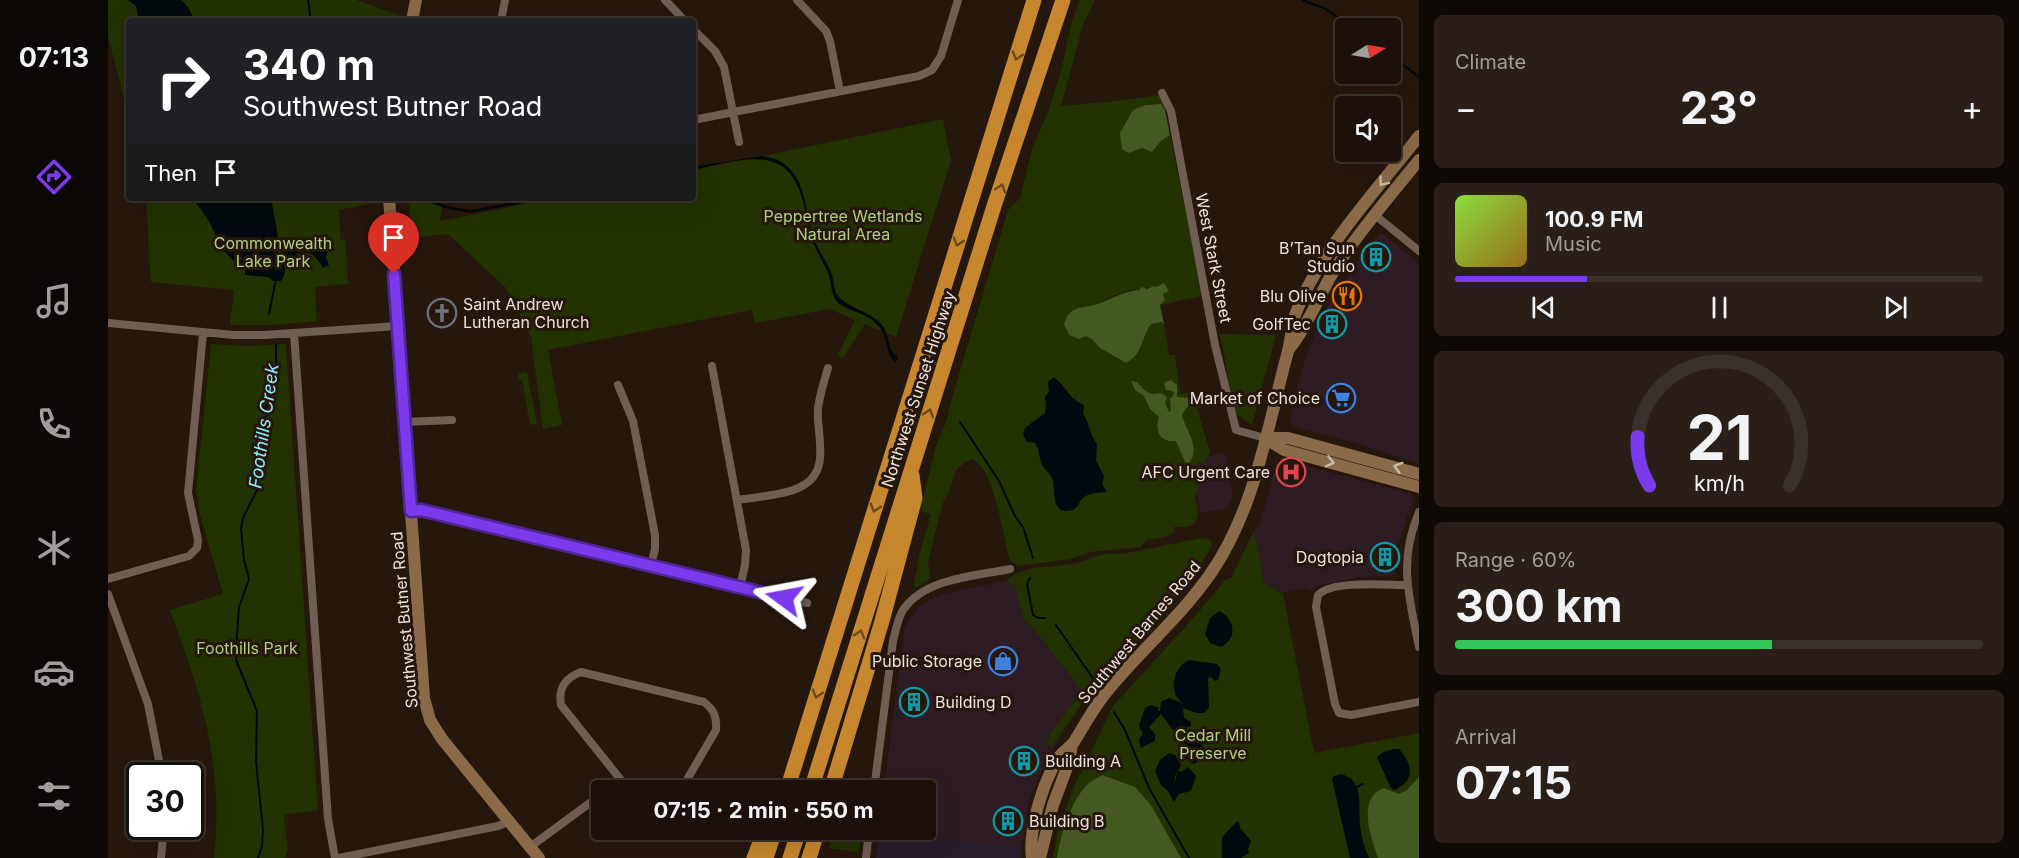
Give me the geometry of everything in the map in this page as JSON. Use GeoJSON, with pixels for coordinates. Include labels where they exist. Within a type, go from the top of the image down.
{"type":"FeatureCollection","features":[{"type":"Feature","properties":{"kind":"highway","name":"Northwest Sunset Highway"},"geometry":{"type":"LineString","coordinates":[[790,780],[1034,0]]}},
{"type":"Feature","properties":{"kind":"highway","name":"Northwest Sunset Highway"},"geometry":{"type":"LineString","coordinates":[[814,780],[994,206],[1063,0]]}},
{"type":"Feature","properties":{"kind":"highway"},"geometry":{"type":"LineString","coordinates":[[834,780],[882,621],[915,498],[911,469]]}},
{"type":"Feature","properties":{"kind":"highway"},"geometry":{"type":"LineString","coordinates":[[754,858],[761,840]]}},
{"type":"Feature","properties":{"kind":"highway"},"geometry":{"type":"LineString","coordinates":[[766,858],[771,840]]}},
{"type":"Feature","properties":{"kind":"highway"},"geometry":{"type":"LineString","coordinates":[[790,858],[796,840]]}},
{"type":"Feature","properties":{"kind":"highway"},"geometry":{"type":"LineString","coordinates":[[809,858],[815,840]]}},
{"type":"Feature","properties":{"kind":"main road"},"geometry":{"type":"LineString","coordinates":[[413,18],[416,0]]}},
{"type":"Feature","properties":{"kind":"main road","name":"Southwest Barnes Road"},"geometry":{"type":"LineString","coordinates":[[1032,858],[1034,827],[1043,793],[1060,756],[1072,744],[1110,688],[1195,595],[1221,558],[1247,502],[1266,438],[1296,315],[1316,273],[1342,235],[1419,136]]}},
{"type":"Feature","properties":{"kind":"main road"},"geometry":{"type":"LineString","coordinates":[[1289,349],[1301,333],[1335,269],[1419,160]]}},
{"type":"Feature","properties":{"kind":"main road","name":"Southwest Butner Road"},"geometry":{"type":"LineString","coordinates":[[388,201],[423,692],[428,712],[442,739],[539,858]]}},
{"type":"Feature","properties":{"kind":"main road"},"geometry":{"type":"LineString","coordinates":[[1266,438],[1288,438],[1419,474]]}},
{"type":"Feature","properties":{"kind":"main road"},"geometry":{"type":"LineString","coordinates":[[1266,438],[1284,450],[1419,487]]}},
{"type":"Feature","properties":{"kind":"main road","name":"Southwest Barnes Road"},"geometry":{"type":"LineString","coordinates":[[1040,858],[1053,804],[1070,762],[1072,744]]}},
{"type":"Feature","properties":{"kind":"main road"},"geometry":{"type":"LineString","coordinates":[[1043,793],[1053,804]]}},
{"type":"Feature","properties":{"kind":"street"},"geometry":{"type":"LineString","coordinates":[[502,18],[505,0]]}},
{"type":"Feature","properties":{"kind":"street"},"geometry":{"type":"LineString","coordinates":[[664,0],[682,18]]}},
{"type":"Feature","properties":{"kind":"street"},"geometry":{"type":"LineString","coordinates":[[797,0],[826,31],[840,91]]}},
{"type":"Feature","properties":{"kind":"street"},"geometry":{"type":"LineString","coordinates":[[696,119],[919,76],[932,70],[941,56],[958,0]]}},
{"type":"Feature","properties":{"kind":"street"},"geometry":{"type":"LineString","coordinates":[[696,32],[715,51],[724,67],[739,142]]}},
{"type":"Feature","properties":{"kind":"street","name":"West Stark Street"},"geometry":{"type":"LineString","coordinates":[[1162,93],[1171,111],[1215,345],[1236,430],[1266,438]]}},
{"type":"Feature","properties":{"kind":"street"},"geometry":{"type":"LineString","coordinates":[[1375,215],[1419,251]]}},
{"type":"Feature","properties":{"kind":"street"},"geometry":{"type":"LineString","coordinates":[[108,322],[203,333],[264,335],[398,326]]}},
{"type":"Feature","properties":{"kind":"street"},"geometry":{"type":"LineString","coordinates":[[108,579],[189,556],[197,548],[198,540],[188,493],[203,333]]}},
{"type":"Feature","properties":{"kind":"street"},"geometry":{"type":"LineString","coordinates":[[294,333],[328,819],[337,858],[498,826],[508,822]]}},
{"type":"Feature","properties":{"kind":"street"},"geometry":{"type":"LineString","coordinates":[[712,366],[746,550],[740,587]]}},
{"type":"Feature","properties":{"kind":"street"},"geometry":{"type":"LineString","coordinates":[[737,500],[797,488],[812,480],[818,471],[821,454],[818,409],[828,368]]}},
{"type":"Feature","properties":{"kind":"street"},"geometry":{"type":"LineString","coordinates":[[618,385],[633,421],[655,535],[655,549],[651,565]]}},
{"type":"Feature","properties":{"kind":"street"},"geometry":{"type":"LineString","coordinates":[[404,422],[452,420]]}},
{"type":"Feature","properties":{"kind":"street"},"geometry":{"type":"LineString","coordinates":[[411,511],[421,510],[807,603]]}},
{"type":"Feature","properties":{"kind":"street"},"geometry":{"type":"LineString","coordinates":[[1419,512],[1407,549],[1407,585],[1419,647]]}},
{"type":"Feature","properties":{"kind":"street"},"geometry":{"type":"LineString","coordinates":[[875,780],[893,641],[898,620],[904,610],[914,598],[931,588],[1010,569]]}},
{"type":"Feature","properties":{"kind":"street"},"geometry":{"type":"LineString","coordinates":[[1407,585],[1360,584],[1325,590],[1318,595],[1316,607],[1335,704],[1339,713],[1351,715],[1419,702]]}},
{"type":"Feature","properties":{"kind":"street"},"geometry":{"type":"LineString","coordinates":[[108,594],[148,704],[160,762]]}},
{"type":"Feature","properties":{"kind":"street"},"geometry":{"type":"LineString","coordinates":[[620,780],[561,705],[559,695],[562,685],[570,676],[581,672],[705,702],[713,709],[716,730],[687,780]]}},
{"type":"Feature","properties":{"kind":"street"},"geometry":{"type":"LineString","coordinates":[[530,847],[591,802]]}},
{"type":"Feature","properties":{"kind":"street"},"geometry":{"type":"LineString","coordinates":[[161,858],[163,840]]}},
{"type":"Feature","properties":{"kind":"street"},"geometry":{"type":"LineString","coordinates":[[866,858],[868,840]]}},
{"type":"Feature","properties":{"kind":"shaded area"},"geometry":{"type":"Polygon","coordinates":[[[128,0],[181,0],[194,18],[138,18],[136,6],[128,0]]]}},
{"type":"Feature","properties":{"kind":"shaded area"},"geometry":{"type":"Polygon","coordinates":[[[761,156],[787,166],[801,187],[814,239],[831,272],[837,294],[845,302],[871,316],[882,325],[894,354],[898,357],[896,362],[890,356],[882,331],[876,323],[840,304],[834,297],[829,275],[813,243],[804,204],[796,182],[789,173],[781,166],[761,159],[731,161],[696,169],[696,167],[761,156]]]}},
{"type":"Feature","properties":{"kind":"shaded area"},"geometry":{"type":"Polygon","coordinates":[[[193,201],[272,201],[278,237],[285,241],[327,241],[329,245],[326,258],[329,265],[323,268],[314,256],[303,253],[289,259],[281,281],[273,281],[268,277],[245,275],[245,270],[224,251],[219,250],[217,237],[200,208],[193,201]]]}},
{"type":"Feature","properties":{"kind":"shaded area"},"geometry":{"type":"Polygon","coordinates":[[[426,201],[471,210],[518,201],[534,201],[470,213],[426,201]]]}},
{"type":"Feature","properties":{"kind":"shaded area"},"geometry":{"type":"Polygon","coordinates":[[[1379,234],[1384,234],[1419,264],[1419,464],[1356,443],[1298,428],[1290,420],[1303,366],[1320,319],[1337,291],[1379,234]]]}},
{"type":"Feature","properties":{"kind":"shaded area"},"geometry":{"type":"Polygon","coordinates":[[[1054,377],[1084,405],[1083,414],[1097,444],[1096,461],[1104,476],[1102,484],[1107,492],[1093,493],[1081,500],[1076,508],[1065,511],[1057,506],[1052,478],[1042,465],[1035,443],[1027,442],[1023,435],[1025,428],[1045,413],[1045,397],[1049,391],[1048,382],[1054,377]]]}},
{"type":"Feature","properties":{"kind":"shaded area"},"geometry":{"type":"Polygon","coordinates":[[[1225,453],[1233,494],[1228,508],[1201,513],[1197,492],[1199,486],[1194,465],[1204,463],[1209,456],[1225,453]]]}},
{"type":"Feature","properties":{"kind":"shaded area"},"geometry":{"type":"Polygon","coordinates":[[[1284,461],[1412,494],[1413,500],[1398,545],[1395,574],[1360,577],[1320,585],[1312,591],[1306,588],[1283,594],[1264,582],[1254,531],[1259,527],[1275,470],[1284,461]]]}},
{"type":"Feature","properties":{"kind":"shaded area"},"geometry":{"type":"Polygon","coordinates":[[[1024,577],[1090,691],[1068,722],[1035,784],[1027,809],[1022,847],[936,840],[936,780],[885,780],[904,632],[907,623],[919,607],[942,594],[1024,577]]]}},
{"type":"Feature","properties":{"kind":"shaded area"},"geometry":{"type":"Polygon","coordinates":[[[1219,611],[1228,618],[1232,629],[1230,639],[1221,647],[1210,643],[1205,634],[1210,618],[1219,611]]]}},
{"type":"Feature","properties":{"kind":"shaded area"},"geometry":{"type":"Polygon","coordinates":[[[1189,660],[1217,664],[1221,669],[1218,680],[1208,678],[1209,708],[1204,713],[1197,713],[1183,708],[1184,718],[1191,722],[1191,726],[1176,731],[1161,714],[1149,727],[1155,734],[1155,741],[1141,748],[1139,739],[1143,734],[1139,726],[1145,708],[1151,705],[1159,708],[1158,711],[1160,711],[1161,702],[1169,698],[1182,703],[1174,691],[1174,680],[1181,666],[1189,660]]]}},
{"type":"Feature","properties":{"kind":"shaded area"},"geometry":{"type":"Polygon","coordinates":[[[1191,731],[1198,735],[1203,748],[1199,761],[1194,764],[1183,755],[1179,744],[1182,738],[1191,731]]]}},
{"type":"Feature","properties":{"kind":"shaded area"},"geometry":{"type":"Polygon","coordinates":[[[1399,749],[1404,755],[1410,772],[1406,782],[1394,790],[1377,758],[1382,753],[1399,749]]]}},
{"type":"Feature","properties":{"kind":"shaded area"},"geometry":{"type":"Polygon","coordinates":[[[1169,753],[1175,755],[1181,765],[1178,770],[1181,772],[1188,767],[1196,776],[1191,791],[1179,794],[1174,802],[1168,791],[1161,785],[1155,771],[1160,760],[1169,753]]]}},
{"type":"Feature","properties":{"kind":"shaded area"},"geometry":{"type":"Polygon","coordinates":[[[1341,774],[1349,777],[1357,788],[1361,833],[1369,858],[1350,858],[1332,779],[1341,774]]]}},
{"type":"Feature","properties":{"kind":"shaded area"},"geometry":{"type":"Polygon","coordinates":[[[1236,822],[1239,822],[1240,828],[1251,841],[1249,853],[1241,858],[1222,858],[1222,837],[1236,822]]]}},
{"type":"Feature","properties":{"kind":"shaded area"},"geometry":{"type":"Polygon","coordinates":[[[878,840],[936,840],[1022,847],[1021,858],[876,858],[878,840]]]}},
{"type":"Feature","properties":{"kind":"green space"},"geometry":{"type":"Polygon","coordinates":[[[108,0],[356,0],[399,15],[398,18],[126,18],[126,107],[108,36],[108,0]]]}},
{"type":"Feature","properties":{"kind":"green space"},"geometry":{"type":"Polygon","coordinates":[[[1080,0],[1095,0],[1083,25],[1061,106],[1157,95],[1164,101],[1165,110],[1161,104],[1145,105],[1133,111],[1121,133],[1129,153],[1142,148],[1152,152],[1161,141],[1170,135],[1203,296],[1160,305],[1164,298],[1164,283],[1156,287],[1131,290],[1096,305],[1073,310],[1092,323],[1103,350],[1126,363],[1141,349],[1146,330],[1151,324],[1162,322],[1164,324],[1169,355],[1175,355],[1180,394],[1192,392],[1210,452],[1205,462],[1194,465],[1199,487],[1195,497],[1198,513],[1196,521],[1186,527],[1174,527],[1174,532],[1168,536],[1147,540],[1141,547],[1090,552],[1070,559],[1018,566],[1010,560],[993,490],[981,466],[973,459],[965,462],[956,470],[942,505],[928,562],[930,578],[916,587],[914,585],[920,552],[931,514],[923,512],[921,507],[937,443],[947,420],[1008,210],[1020,198],[1033,146],[1048,112],[1061,71],[1072,21],[1080,0]]]}},
{"type":"Feature","properties":{"kind":"green space"},"geometry":{"type":"Polygon","coordinates":[[[1161,104],[1165,110],[1170,135],[1161,141],[1152,152],[1142,148],[1129,153],[1122,149],[1120,133],[1133,110],[1145,105],[1161,104]]]}},
{"type":"Feature","properties":{"kind":"green space","name":"Peppertree Wetlands Natural Area"},"geometry":{"type":"Polygon","coordinates":[[[943,119],[951,160],[896,337],[865,324],[842,359],[838,355],[855,320],[830,309],[755,323],[752,310],[548,350],[562,425],[543,429],[531,338],[506,288],[448,234],[404,238],[411,227],[409,201],[443,205],[440,221],[539,201],[696,201],[696,169],[943,119]]]}},
{"type":"Feature","properties":{"kind":"green space","name":"Commonwealth Lake Park"},"geometry":{"type":"Polygon","coordinates":[[[146,201],[375,201],[375,203],[339,210],[341,240],[345,240],[348,284],[315,287],[317,321],[271,325],[230,325],[234,290],[151,282],[146,201]]]}},
{"type":"Feature","properties":{"kind":"green space"},"geometry":{"type":"Polygon","coordinates":[[[1164,283],[1169,291],[1163,294],[1165,300],[1160,305],[1164,324],[1162,322],[1151,324],[1139,350],[1126,363],[1100,348],[1086,336],[1079,339],[1069,335],[1064,324],[1073,310],[1139,290],[1142,287],[1147,289],[1164,283]]]}},
{"type":"Feature","properties":{"kind":"green space"},"geometry":{"type":"Polygon","coordinates":[[[1220,334],[1276,335],[1252,425],[1235,413],[1220,334]]]}},
{"type":"Feature","properties":{"kind":"green space","name":"Foothills Park"},"geometry":{"type":"Polygon","coordinates":[[[211,344],[247,346],[286,344],[318,810],[284,815],[288,849],[285,858],[214,858],[216,791],[208,731],[192,672],[170,610],[223,594],[200,515],[196,489],[211,344]]]}},
{"type":"Feature","properties":{"kind":"green space"},"geometry":{"type":"Polygon","coordinates":[[[527,372],[537,424],[530,425],[522,380],[519,380],[518,374],[527,372]]]}},
{"type":"Feature","properties":{"kind":"green space"},"geometry":{"type":"Polygon","coordinates":[[[1171,380],[1177,385],[1177,397],[1189,398],[1192,401],[1182,416],[1192,440],[1194,452],[1189,463],[1185,462],[1176,441],[1166,440],[1160,435],[1157,427],[1159,417],[1150,409],[1144,396],[1135,390],[1131,381],[1137,382],[1149,393],[1163,394],[1167,398],[1165,403],[1169,412],[1171,411],[1170,399],[1174,394],[1173,391],[1166,390],[1164,384],[1171,380]]]}},
{"type":"Feature","properties":{"kind":"green space","name":"Cedar Mill Preserve"},"geometry":{"type":"Polygon","coordinates":[[[1254,531],[1264,582],[1283,594],[1314,753],[1419,733],[1419,858],[1181,858],[1151,805],[1135,787],[1102,776],[1060,841],[1057,858],[1053,858],[1058,832],[1072,791],[1113,706],[1225,580],[1231,578],[1254,531]]]}},
{"type":"Feature","properties":{"kind":"green space"},"geometry":{"type":"Polygon","coordinates":[[[1202,538],[1211,540],[1212,545],[1190,580],[1099,682],[1052,747],[1047,744],[1050,735],[1081,692],[1030,624],[1022,618],[1023,614],[1015,585],[1009,584],[1007,579],[1030,569],[1071,564],[1101,555],[1122,554],[1202,538]]]}},
{"type":"Feature","properties":{"kind":"green space"},"geometry":{"type":"Polygon","coordinates":[[[1102,775],[1135,787],[1151,805],[1181,858],[1057,858],[1064,829],[1077,798],[1089,783],[1102,775]]]}},
{"type":"Feature","properties":{"kind":"green space"},"geometry":{"type":"Polygon","coordinates":[[[1419,777],[1419,858],[1378,858],[1369,829],[1370,800],[1375,793],[1384,788],[1399,794],[1407,790],[1419,777]]]}},
{"type":"Feature","properties":{"kind":"green space"},"geometry":{"type":"Polygon","coordinates":[[[832,840],[861,840],[858,857],[857,852],[829,848],[832,840]]]}},
{"type":"Feature","properties":{"kind":"waterway"},"geometry":{"type":"LineString","coordinates":[[308,0],[311,18]]}},
{"type":"Feature","properties":{"kind":"waterway"},"geometry":{"type":"LineString","coordinates":[[1302,0],[1326,9],[1339,18]]}},
{"type":"Feature","properties":{"kind":"waterway"},"geometry":{"type":"LineString","coordinates":[[1401,63],[1419,77]]}},
{"type":"Feature","properties":{"kind":"waterway","name":"Foothills Creek"},"geometry":{"type":"LineString","coordinates":[[269,314],[276,279]]}},
{"type":"Feature","properties":{"kind":"waterway","name":"Foothills Creek"},"geometry":{"type":"LineString","coordinates":[[258,858],[262,846],[263,829],[256,762],[257,711],[236,660],[239,607],[249,579],[244,560],[241,529],[243,518],[257,490],[259,462],[266,427],[267,399],[276,361],[276,345]]}},
{"type":"Feature","properties":{"kind":"waterway"},"geometry":{"type":"LineString","coordinates":[[960,422],[999,481],[1015,516],[1023,527],[1033,558]]}},
{"type":"Feature","properties":{"kind":"waterway"},"geometry":{"type":"LineString","coordinates":[[1030,578],[1027,584],[1033,615],[1045,618]]}},
{"type":"Feature","properties":{"kind":"waterway"},"geometry":{"type":"LineString","coordinates":[[1056,625],[1094,680]]}},
{"type":"Feature","properties":{"kind":"waterway"},"geometry":{"type":"LineString","coordinates":[[1114,712],[1125,730],[1149,788],[1189,858]]}},
{"type":"Feature","properties":{"kind":"waterway"},"geometry":{"type":"LineString","coordinates":[[1357,787],[1363,784]]}},
{"type":"Feature","properties":{"kind":"place","name":"B’Tan Sun Studio"},"geometry":{"type":"Point","coordinates":[1376,257]}},
{"type":"Feature","properties":{"kind":"place","name":"Blu Olive"},"geometry":{"type":"Point","coordinates":[1347,296]}},
{"type":"Feature","properties":{"kind":"place","name":"Saint Andrew Lutheran Church"},"geometry":{"type":"Point","coordinates":[442,313]}},
{"type":"Feature","properties":{"kind":"place","name":"GolfTec"},"geometry":{"type":"Point","coordinates":[1332,324]}},
{"type":"Feature","properties":{"kind":"place","name":"Market of Choice"},"geometry":{"type":"Point","coordinates":[1341,398]}},
{"type":"Feature","properties":{"kind":"place","name":"AFC Urgent Care"},"geometry":{"type":"Point","coordinates":[1291,472]}},
{"type":"Feature","properties":{"kind":"place","name":"Dogtopia"},"geometry":{"type":"Point","coordinates":[1385,557]}},
{"type":"Feature","properties":{"kind":"place","name":"Public Storage"},"geometry":{"type":"Point","coordinates":[1003,661]}},
{"type":"Feature","properties":{"kind":"place","name":"Building D"},"geometry":{"type":"Point","coordinates":[914,702]}},
{"type":"Feature","properties":{"kind":"place","name":"Building A"},"geometry":{"type":"Point","coordinates":[1024,761]}},
{"type":"Feature","properties":{"kind":"place","name":"Building B"},"geometry":{"type":"Point","coordinates":[1008,821]}},
{"type":"Feature","properties":{"kind":"route"},"geometry":{"type":"LineString","coordinates":[[394,274],[411,511],[421,510],[784,598]]}}]}
